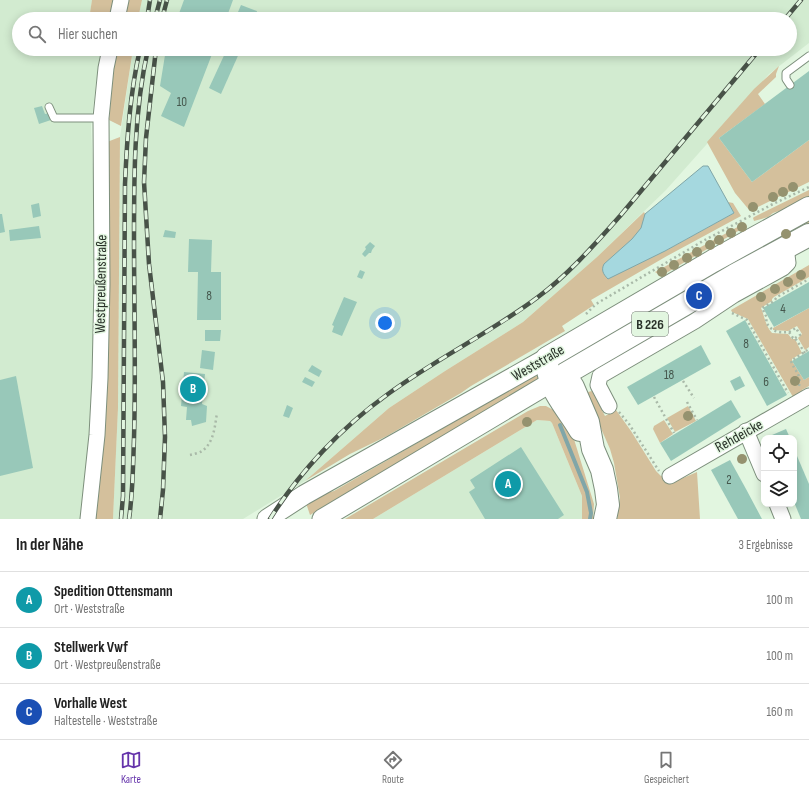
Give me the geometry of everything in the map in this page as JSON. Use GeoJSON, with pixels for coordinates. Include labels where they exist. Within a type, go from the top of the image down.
{"type":"FeatureCollection","features":[{"type":"Feature","properties":{"kind":"main road","name":"Weststraße"},"geometry":{"type":"LineString","coordinates":[[547,358],[713,261],[809,208]]}},
{"type":"Feature","properties":{"kind":"main road","name":"Weststraße"},"geometry":{"type":"LineString","coordinates":[[558,378],[728,278],[809,235]]}},
{"type":"Feature","properties":{"kind":"main road"},"geometry":{"type":"LineString","coordinates":[[547,358],[547,370],[573,388],[588,422],[593,449],[602,470],[606,489],[608,505],[606,519]]}},
{"type":"Feature","properties":{"kind":"street"},"geometry":{"type":"LineString","coordinates":[[118,12],[121,0]]}},
{"type":"Feature","properties":{"kind":"street","name":"Westpreußenstraße"},"geometry":{"type":"LineString","coordinates":[[88,519],[97,435],[100,378],[102,284],[101,118],[109,56]]}},
{"type":"Feature","properties":{"kind":"street"},"geometry":{"type":"LineString","coordinates":[[609,406],[598,385],[600,376],[700,318],[734,295],[783,268],[788,263],[786,247]]}},
{"type":"Feature","properties":{"kind":"street"},"geometry":{"type":"LineString","coordinates":[[620,341],[644,350]]}},
{"type":"Feature","properties":{"kind":"street","name":"Weststraße"},"geometry":{"type":"LineString","coordinates":[[267,519],[304,495],[547,358]]}},
{"type":"Feature","properties":{"kind":"street","name":"Weststraße"},"geometry":{"type":"LineString","coordinates":[[322,519],[558,378]]}},
{"type":"Feature","properties":{"kind":"street","name":"Rehdeicke"},"geometry":{"type":"LineString","coordinates":[[670,476],[809,396]]}},
{"type":"Feature","properties":{"kind":"street"},"geometry":{"type":"LineString","coordinates":[[746,431],[763,471]]}},
{"type":"Feature","properties":{"kind":"street"},"geometry":{"type":"LineString","coordinates":[[778,507],[783,519]]}},
{"type":"Feature","properties":{"kind":"lane"},"geometry":{"type":"LineString","coordinates":[[790,85],[786,79],[786,73],[809,56]]}},
{"type":"Feature","properties":{"kind":"lane"},"geometry":{"type":"LineString","coordinates":[[49,107],[54,118],[101,118]]}},
{"type":"Feature","properties":{"kind":"path"},"geometry":{"type":"LineString","coordinates":[[581,319],[596,304],[703,241],[771,205],[809,187]]}},
{"type":"Feature","properties":{"kind":"path"},"geometry":{"type":"LineString","coordinates":[[795,338],[800,335],[796,328],[789,332],[773,331],[766,322],[767,318],[762,308],[774,301],[777,297],[809,279]]}},
{"type":"Feature","properties":{"kind":"path"},"geometry":{"type":"LineString","coordinates":[[613,294],[616,299]]}},
{"type":"Feature","properties":{"kind":"path"},"geometry":{"type":"LineString","coordinates":[[728,308],[731,312],[747,320],[794,405]]}},
{"type":"Feature","properties":{"kind":"path"},"geometry":{"type":"LineString","coordinates":[[789,332],[793,338],[795,338],[804,353]]}},
{"type":"Feature","properties":{"kind":"path"},"geometry":{"type":"LineString","coordinates":[[801,381],[799,374],[791,361],[809,349]]}},
{"type":"Feature","properties":{"kind":"path"},"geometry":{"type":"LineString","coordinates":[[683,381],[694,398]]}},
{"type":"Feature","properties":{"kind":"path"},"geometry":{"type":"LineString","coordinates":[[654,397],[674,433]]}},
{"type":"Feature","properties":{"kind":"path"},"geometry":{"type":"LineString","coordinates":[[687,402],[697,420]]}},
{"type":"Feature","properties":{"kind":"path"},"geometry":{"type":"LineString","coordinates":[[609,406],[615,407],[629,424],[658,471],[664,475],[670,476]]}},
{"type":"Feature","properties":{"kind":"path"},"geometry":{"type":"LineString","coordinates":[[190,455],[203,451],[211,440],[215,428],[217,413]]}},
{"type":"Feature","properties":{"kind":"shaded area"},"geometry":{"type":"Polygon","coordinates":[[[0,0],[92,0],[90,12],[12,12],[12,56],[102,56],[96,82],[91,126],[98,286],[96,411],[80,519],[0,519],[0,0]]]}},
{"type":"Feature","properties":{"kind":"shaded area"},"geometry":{"type":"Polygon","coordinates":[[[92,0],[116,0],[113,12],[90,12],[92,0]]]}},
{"type":"Feature","properties":{"kind":"shaded area"},"geometry":{"type":"Polygon","coordinates":[[[128,0],[142,0],[139,12],[125,12],[128,0]]]}},
{"type":"Feature","properties":{"kind":"shaded area"},"geometry":{"type":"Polygon","coordinates":[[[142,0],[809,0],[809,43],[797,52],[797,12],[139,12],[142,0]]]}},
{"type":"Feature","properties":{"kind":"shaded area"},"geometry":{"type":"Polygon","coordinates":[[[115,56],[132,56],[121,126],[109,120],[115,56]]]}},
{"type":"Feature","properties":{"kind":"shaded area"},"geometry":{"type":"Polygon","coordinates":[[[132,56],[792,56],[769,74],[666,190],[597,257],[523,322],[389,408],[305,481],[243,519],[113,519],[118,408],[120,137],[132,56]]]}},
{"type":"Feature","properties":{"kind":"shaded area"},"geometry":{"type":"Polygon","coordinates":[[[779,66],[776,77],[758,94],[765,104],[719,138],[752,182],[809,140],[809,182],[750,211],[735,193],[707,142],[754,89],[779,66]]]}},
{"type":"Feature","properties":{"kind":"shaded area"},"geometry":{"type":"Polygon","coordinates":[[[120,137],[118,408],[113,519],[92,519],[107,142],[120,137]]]}},
{"type":"Feature","properties":{"kind":"shaded area"},"geometry":{"type":"Polygon","coordinates":[[[809,190],[809,199],[787,210],[773,213],[768,217],[754,221],[754,217],[809,190]]]}},
{"type":"Feature","properties":{"kind":"shaded area"},"geometry":{"type":"Polygon","coordinates":[[[728,202],[733,203],[741,216],[667,256],[591,300],[594,305],[562,326],[565,331],[387,436],[350,454],[305,481],[389,408],[523,322],[597,257],[644,212],[665,251],[734,213],[728,202]]]}},
{"type":"Feature","properties":{"kind":"shaded area"},"geometry":{"type":"Polygon","coordinates":[[[809,218],[809,225],[583,354],[580,349],[809,218]]]}},
{"type":"Feature","properties":{"kind":"shaded area"},"geometry":{"type":"Polygon","coordinates":[[[743,224],[745,227],[661,276],[655,272],[743,224]]]}},
{"type":"Feature","properties":{"kind":"shaded area"},"geometry":{"type":"Polygon","coordinates":[[[809,265],[809,277],[774,297],[772,301],[761,308],[766,324],[772,333],[788,334],[792,339],[795,339],[802,353],[792,359],[792,361],[804,380],[809,377],[809,386],[793,397],[748,319],[732,312],[731,310],[809,265]]]}},
{"type":"Feature","properties":{"kind":"shaded area"},"geometry":{"type":"Polygon","coordinates":[[[809,308],[809,347],[805,350],[798,338],[802,334],[797,326],[788,331],[773,330],[773,328],[809,308]]]}},
{"type":"Feature","properties":{"kind":"shaded area"},"geometry":{"type":"Polygon","coordinates":[[[540,375],[541,377],[528,386],[310,515],[306,503],[319,495],[334,491],[530,378],[540,375]]]}},
{"type":"Feature","properties":{"kind":"shaded area"},"geometry":{"type":"Polygon","coordinates":[[[592,391],[605,416],[616,410],[656,471],[661,476],[676,481],[697,472],[700,519],[617,519],[620,498],[614,463],[610,449],[589,401],[588,392],[592,391]]]}},
{"type":"Feature","properties":{"kind":"shaded area"},"geometry":{"type":"Polygon","coordinates":[[[540,406],[546,406],[559,413],[573,436],[594,504],[593,519],[582,519],[582,496],[552,423],[550,421],[537,420],[373,519],[345,519],[528,411],[540,406]]]}},
{"type":"Feature","properties":{"kind":"shaded area"},"geometry":{"type":"Polygon","coordinates":[[[688,406],[696,421],[675,432],[667,418],[688,406]]]}},
{"type":"Feature","properties":{"kind":"shaded area"},"geometry":{"type":"Polygon","coordinates":[[[537,420],[550,421],[552,423],[582,496],[582,519],[373,519],[537,420]]]}},
{"type":"Feature","properties":{"kind":"shaded area"},"geometry":{"type":"Polygon","coordinates":[[[664,420],[673,434],[660,443],[653,429],[654,426],[664,420]]]}},
{"type":"Feature","properties":{"kind":"water"},"geometry":{"type":"Polygon","coordinates":[[[703,166],[708,166],[734,213],[665,251],[608,279],[603,272],[604,264],[632,239],[641,228],[645,214],[703,166]]]}},
{"type":"Feature","properties":{"kind":"building"},"geometry":{"type":"Polygon","coordinates":[[[184,0],[233,0],[229,12],[180,12],[184,0]]]}},
{"type":"Feature","properties":{"kind":"building"},"geometry":{"type":"Polygon","coordinates":[[[241,5],[257,11],[257,12],[238,12],[241,5]]]}},
{"type":"Feature","properties":{"kind":"building"},"geometry":{"type":"Polygon","coordinates":[[[165,56],[211,56],[184,127],[161,116],[171,93],[160,86],[165,56]]]}},
{"type":"Feature","properties":{"kind":"building"},"geometry":{"type":"Polygon","coordinates":[[[224,56],[238,56],[221,94],[209,88],[224,56]]]}},
{"type":"Feature","properties":{"kind":"building"},"geometry":{"type":"Polygon","coordinates":[[[809,71],[809,140],[752,182],[719,138],[809,71]]]}},
{"type":"Feature","properties":{"kind":"building"},"geometry":{"type":"Polygon","coordinates":[[[42,106],[45,114],[49,113],[51,120],[39,124],[34,108],[42,106]]]}},
{"type":"Feature","properties":{"kind":"building"},"geometry":{"type":"Polygon","coordinates":[[[39,203],[41,216],[33,218],[31,205],[39,203]]]}},
{"type":"Feature","properties":{"kind":"building"},"geometry":{"type":"Polygon","coordinates":[[[0,214],[2,214],[5,232],[0,233],[0,214]]]}},
{"type":"Feature","properties":{"kind":"building"},"geometry":{"type":"Polygon","coordinates":[[[39,226],[41,238],[10,241],[9,230],[39,226]]]}},
{"type":"Feature","properties":{"kind":"building"},"geometry":{"type":"Polygon","coordinates":[[[165,230],[176,232],[175,238],[163,237],[165,230]]]}},
{"type":"Feature","properties":{"kind":"building"},"geometry":{"type":"Polygon","coordinates":[[[189,239],[212,240],[211,272],[221,272],[221,320],[197,320],[198,272],[188,272],[189,239]]]}},
{"type":"Feature","properties":{"kind":"building"},"geometry":{"type":"Polygon","coordinates":[[[370,242],[375,246],[371,253],[365,257],[362,254],[366,249],[365,247],[370,242]]]}},
{"type":"Feature","properties":{"kind":"building"},"geometry":{"type":"Polygon","coordinates":[[[360,270],[365,272],[362,279],[357,277],[360,270]]]}},
{"type":"Feature","properties":{"kind":"building"},"geometry":{"type":"Polygon","coordinates":[[[809,282],[809,308],[774,327],[763,308],[809,282]]]}},
{"type":"Feature","properties":{"kind":"building"},"geometry":{"type":"Polygon","coordinates":[[[344,297],[357,302],[342,336],[332,332],[334,326],[332,325],[344,297]]]}},
{"type":"Feature","properties":{"kind":"building"},"geometry":{"type":"Polygon","coordinates":[[[745,320],[787,395],[767,406],[726,331],[745,320]]]}},
{"type":"Feature","properties":{"kind":"building"},"geometry":{"type":"Polygon","coordinates":[[[205,330],[221,330],[220,341],[205,341],[205,330]]]}},
{"type":"Feature","properties":{"kind":"building"},"geometry":{"type":"Polygon","coordinates":[[[701,345],[711,364],[638,405],[627,387],[701,345]]]}},
{"type":"Feature","properties":{"kind":"building"},"geometry":{"type":"Polygon","coordinates":[[[202,350],[215,352],[213,370],[200,368],[202,350]]]}},
{"type":"Feature","properties":{"kind":"building"},"geometry":{"type":"Polygon","coordinates":[[[809,351],[809,377],[804,380],[792,361],[809,351]]]}},
{"type":"Feature","properties":{"kind":"building"},"geometry":{"type":"Polygon","coordinates":[[[312,365],[322,371],[319,377],[308,371],[312,365]]]}},
{"type":"Feature","properties":{"kind":"building"},"geometry":{"type":"Polygon","coordinates":[[[184,372],[205,374],[202,404],[207,406],[206,422],[192,426],[191,420],[186,420],[187,407],[181,406],[184,372]]]}},
{"type":"Feature","properties":{"kind":"building"},"geometry":{"type":"Polygon","coordinates":[[[16,376],[33,468],[0,476],[0,380],[16,376]]]}},
{"type":"Feature","properties":{"kind":"building"},"geometry":{"type":"Polygon","coordinates":[[[740,376],[745,386],[735,391],[730,381],[740,376]]]}},
{"type":"Feature","properties":{"kind":"building"},"geometry":{"type":"Polygon","coordinates":[[[305,377],[315,382],[312,387],[302,382],[305,377]]]}},
{"type":"Feature","properties":{"kind":"building"},"geometry":{"type":"Polygon","coordinates":[[[731,400],[741,417],[671,461],[660,443],[731,400]]]}},
{"type":"Feature","properties":{"kind":"building"},"geometry":{"type":"Polygon","coordinates":[[[287,405],[293,408],[289,418],[283,416],[287,405]]]}},
{"type":"Feature","properties":{"kind":"building"},"geometry":{"type":"Polygon","coordinates":[[[786,429],[789,435],[772,435],[786,429]]]}},
{"type":"Feature","properties":{"kind":"building"},"geometry":{"type":"Polygon","coordinates":[[[521,447],[564,515],[558,519],[485,519],[469,492],[475,488],[470,480],[521,447]]]}},
{"type":"Feature","properties":{"kind":"building"},"geometry":{"type":"Polygon","coordinates":[[[797,456],[809,484],[809,519],[801,519],[796,507],[797,456]]]}},
{"type":"Feature","properties":{"kind":"building"},"geometry":{"type":"Polygon","coordinates":[[[730,460],[762,519],[738,519],[711,470],[730,460]]]}},
{"type":"Feature","properties":{"kind":"waterway"},"geometry":{"type":"LineString","coordinates":[[560,425],[587,492],[591,513],[590,519]]}},
{"type":"Feature","properties":{"kind":"railway"},"geometry":{"type":"LineString","coordinates":[[148,12],[150,0]]}},
{"type":"Feature","properties":{"kind":"railway"},"geometry":{"type":"LineString","coordinates":[[157,12],[160,0]]}},
{"type":"Feature","properties":{"kind":"railway"},"geometry":{"type":"LineString","coordinates":[[164,12],[167,0]]}},
{"type":"Feature","properties":{"kind":"railway"},"geometry":{"type":"LineString","coordinates":[[791,12],[801,0]]}},
{"type":"Feature","properties":{"kind":"railway"},"geometry":{"type":"LineString","coordinates":[[121,519],[123,496],[125,184],[130,116],[139,56]]}},
{"type":"Feature","properties":{"kind":"railway"},"geometry":{"type":"LineString","coordinates":[[129,519],[133,478],[135,413],[135,167],[137,119],[146,56]]}},
{"type":"Feature","properties":{"kind":"railway"},"geometry":{"type":"LineString","coordinates":[[155,56],[146,138],[144,182],[149,264],[163,382],[165,437],[163,490],[160,519]]}},
{"type":"Feature","properties":{"kind":"railway"},"geometry":{"type":"LineString","coordinates":[[270,519],[308,467],[338,435],[354,421],[406,381],[520,310],[571,269],[620,216],[754,56]]}},
{"type":"Feature","properties":{"kind":"place","name":"Vorhalle West"},"geometry":{"type":"Point","coordinates":[699,296]}},
{"type":"Feature","properties":{"kind":"place","name":"Stellwerk Vwf"},"geometry":{"type":"Point","coordinates":[193,389]}},
{"type":"Feature","properties":{"kind":"place","name":"Spedition Ottensmann"},"geometry":{"type":"Point","coordinates":[508,484]}}]}
